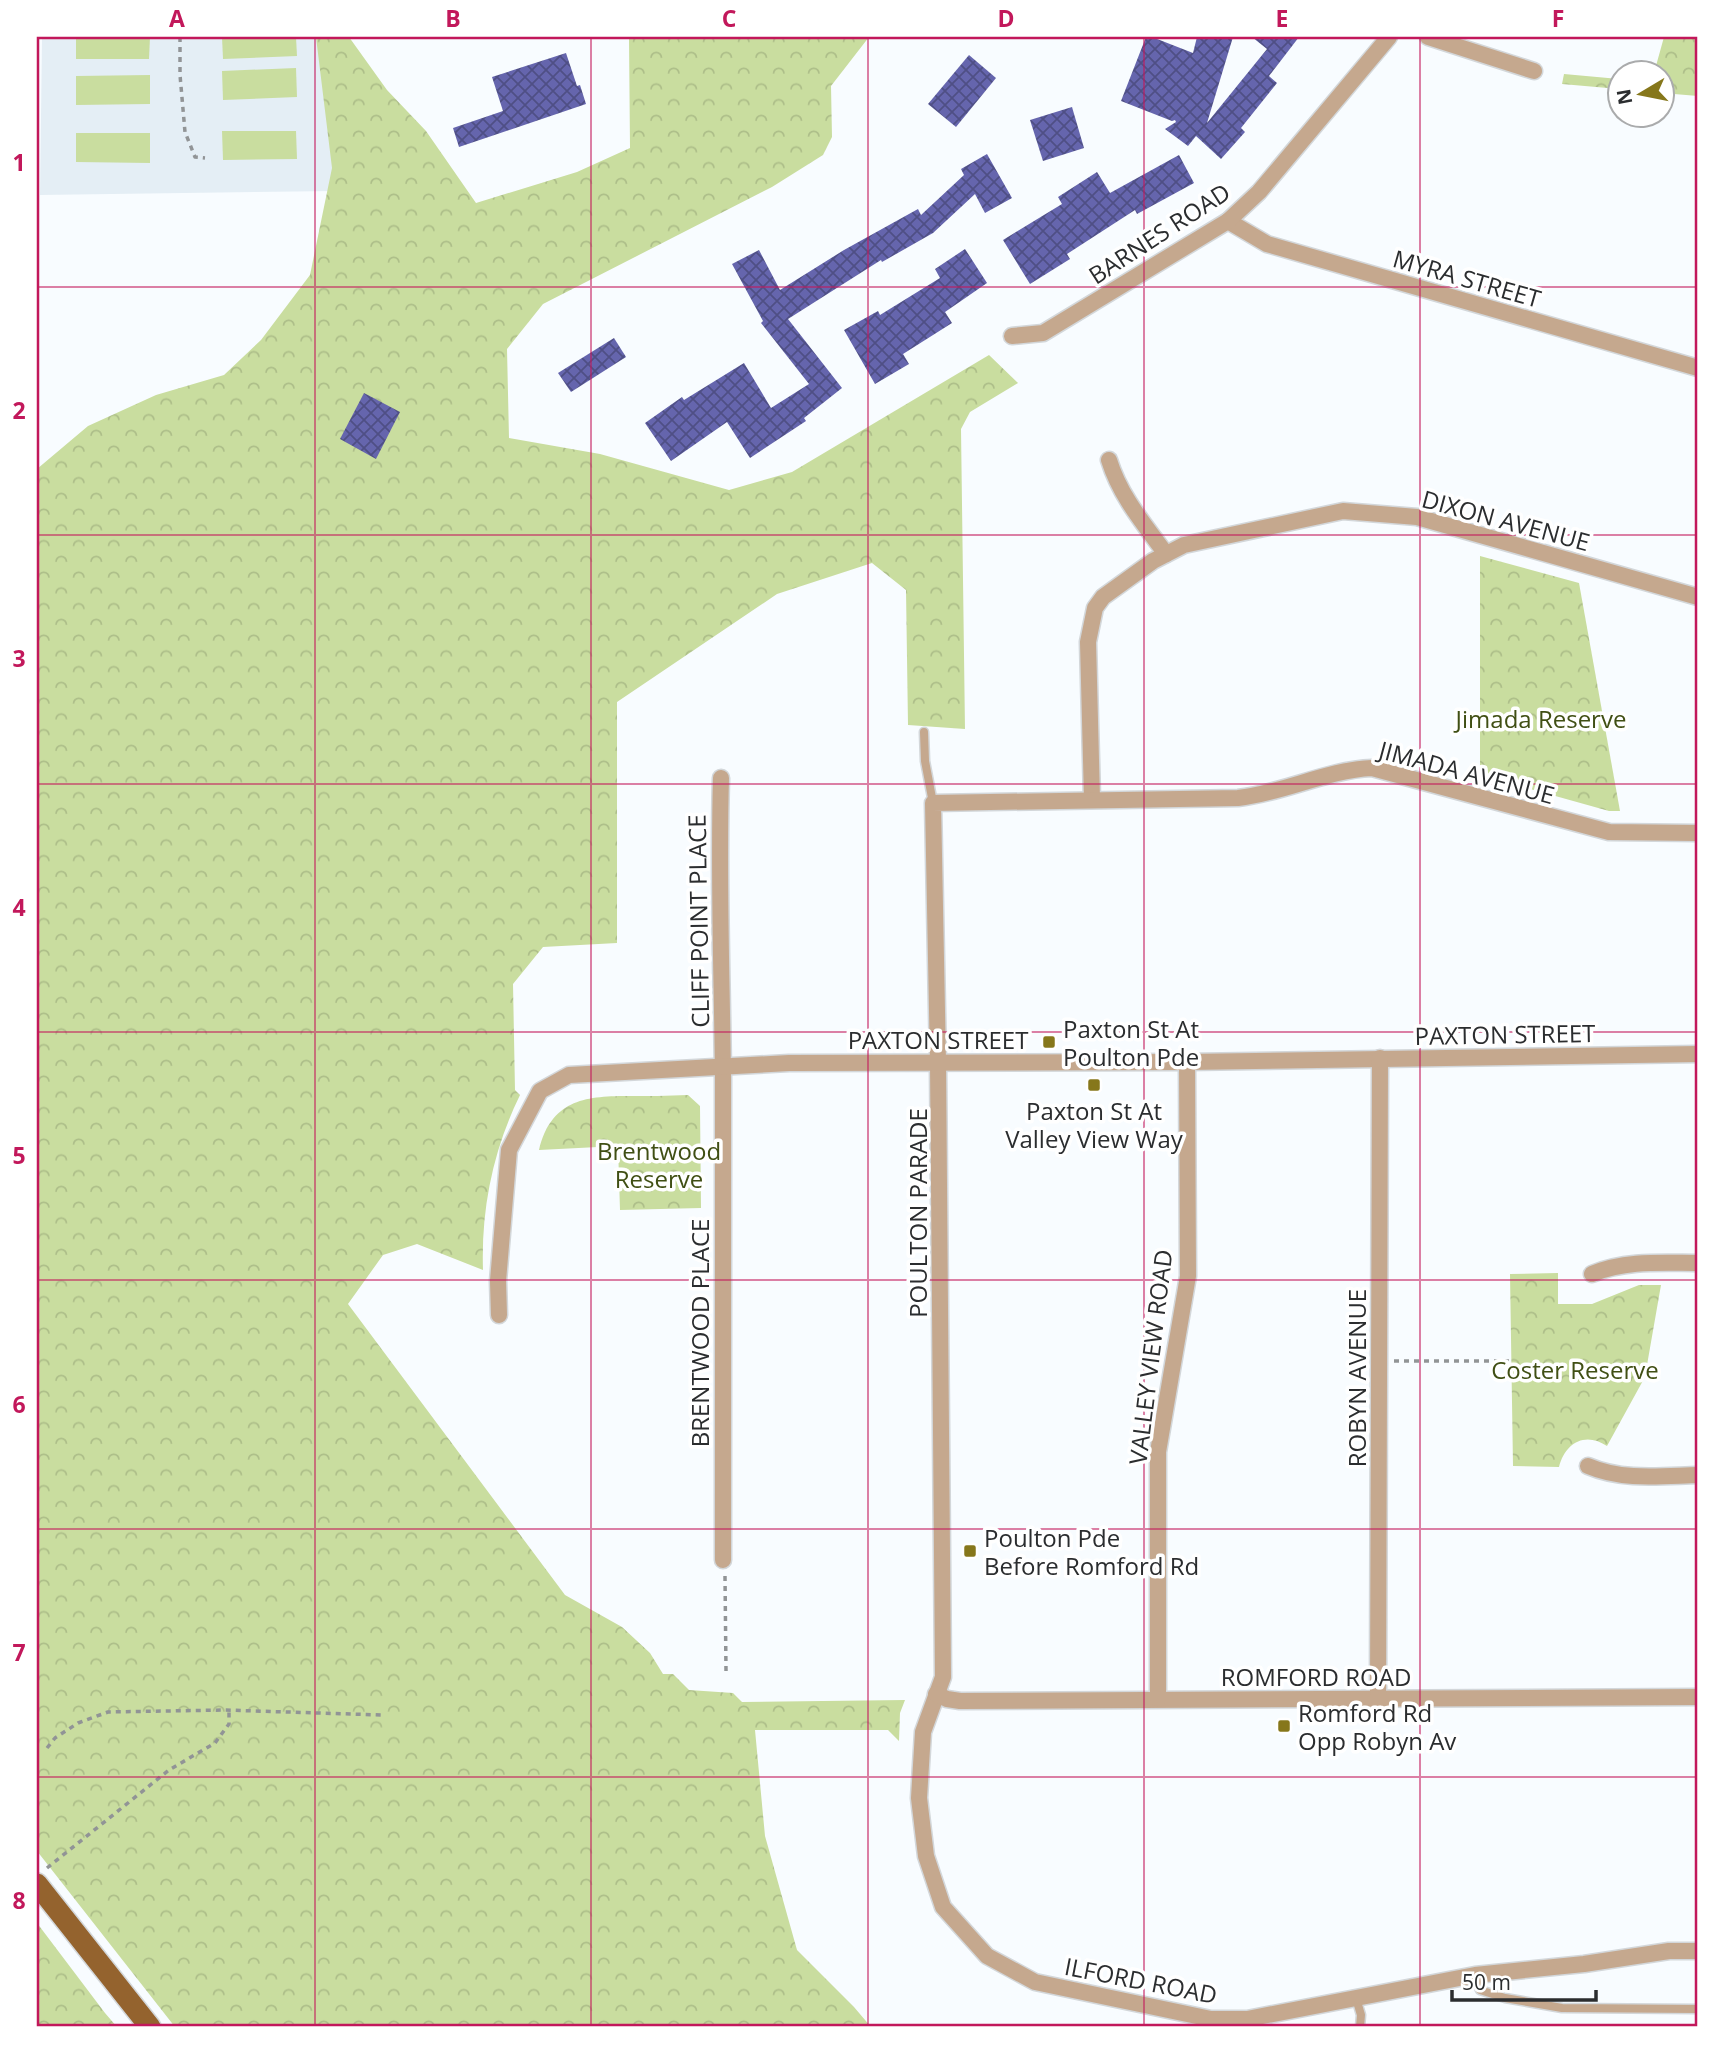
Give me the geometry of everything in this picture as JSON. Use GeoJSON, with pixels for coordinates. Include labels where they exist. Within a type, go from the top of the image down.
{"type":"FeatureCollection","features":[{"type":"Feature","properties":{"kind":"main road"},"geometry":{"type":"LineString","coordinates":[[42,1876],[149,2027]]}},
{"type":"Feature","properties":{"kind":"street","name":"BARNES ROAD"},"geometry":{"type":"LineString","coordinates":[[1012,336],[1043,333],[1228,221],[1259,192],[1389,37]]}},
{"type":"Feature","properties":{"kind":"street"},"geometry":{"type":"LineString","coordinates":[[1428,37],[1534,71]]}},
{"type":"Feature","properties":{"kind":"street","name":"MYRA STREET"},"geometry":{"type":"LineString","coordinates":[[1228,221],[1267,244],[1698,368]]}},
{"type":"Feature","properties":{"kind":"street"},"geometry":{"type":"LineString","coordinates":[[1109,460],[1114,478],[1124,496],[1166,554]]}},
{"type":"Feature","properties":{"kind":"street","name":"DIXON AVENUE"},"geometry":{"type":"LineString","coordinates":[[1092,799],[1088,642],[1095,608],[1103,597],[1166,554],[1184,545],[1343,511],[1417,517],[1698,597]]}},
{"type":"Feature","properties":{"kind":"street","name":"JIMADA AVENUE"},"geometry":{"type":"LineString","coordinates":[[933,803],[1238,799],[1275,792],[1353,769],[1372,768],[1609,832],[1698,833]]}},
{"type":"Feature","properties":{"kind":"street","name":"CLIFF POINT PLACE"},"geometry":{"type":"LineString","coordinates":[[720,778],[722,1065]]}},
{"type":"Feature","properties":{"kind":"street","name":"POULTON PARADE"},"geometry":{"type":"LineString","coordinates":[[933,803],[943,1677],[936,1694]]}},
{"type":"Feature","properties":{"kind":"street","name":"PAXTON STREET"},"geometry":{"type":"LineString","coordinates":[[499,1315],[498,1280],[509,1150],[540,1091],[569,1075],[722,1065],[1187,1062],[1698,1054]]}},
{"type":"Feature","properties":{"kind":"street","name":"ROBYN AVENUE"},"geometry":{"type":"LineString","coordinates":[[1378,1698],[1380,1058]]}},
{"type":"Feature","properties":{"kind":"street","name":"VALLEY VIEW ROAD"},"geometry":{"type":"LineString","coordinates":[[1158,1699],[1158,1451],[1188,1276],[1187,1062]]}},
{"type":"Feature","properties":{"kind":"street","name":"BRENTWOOD PLACE"},"geometry":{"type":"LineString","coordinates":[[722,1065],[723,1560]]}},
{"type":"Feature","properties":{"kind":"street"},"geometry":{"type":"LineString","coordinates":[[1592,1274],[1612,1266],[1635,1263],[1698,1263]]}},
{"type":"Feature","properties":{"kind":"street"},"geometry":{"type":"LineString","coordinates":[[1588,1466],[1605,1473],[1626,1476],[1698,1475]]}},
{"type":"Feature","properties":{"kind":"street","name":"ROMFORD ROAD"},"geometry":{"type":"LineString","coordinates":[[936,1694],[960,1701],[1698,1697]]}},
{"type":"Feature","properties":{"kind":"street","name":"ILFORD ROAD"},"geometry":{"type":"LineString","coordinates":[[936,1694],[923,1732],[919,1798],[926,1856],[943,1907],[987,1956],[1035,1982],[1211,2018],[1247,2019],[1475,1975],[1584,1964],[1669,1951],[1698,1951]]}},
{"type":"Feature","properties":{"kind":"lane","name":"POULTON PARADE"},"geometry":{"type":"LineString","coordinates":[[925,732],[925,761],[933,803]]}},
{"type":"Feature","properties":{"kind":"lane"},"geometry":{"type":"LineString","coordinates":[[1475,1975],[1480,1990],[1505,1998],[1562,2008],[1698,2009]]}},
{"type":"Feature","properties":{"kind":"lane"},"geometry":{"type":"LineString","coordinates":[[1356,1998],[1361,2015],[1360,2027]]}},
{"type":"Feature","properties":{"kind":"path"},"geometry":{"type":"LineString","coordinates":[[180,37],[185,132],[195,157],[205,158]]}},
{"type":"Feature","properties":{"kind":"path"},"geometry":{"type":"LineString","coordinates":[[1379,1361],[1511,1361]]}},
{"type":"Feature","properties":{"kind":"path"},"geometry":{"type":"LineString","coordinates":[[723,1560],[726,1583],[726,1671]]}},
{"type":"Feature","properties":{"kind":"path"},"geometry":{"type":"LineString","coordinates":[[47,1748],[55,1738],[78,1723],[108,1712],[229,1710],[381,1715]]}},
{"type":"Feature","properties":{"kind":"path"},"geometry":{"type":"LineString","coordinates":[[42,1876],[169,1770],[215,1743],[229,1724],[229,1710]]}},
{"type":"Feature","properties":{"kind":"shaded area"},"geometry":{"type":"Polygon","coordinates":[[[42,37],[333,37],[335,191],[40,195],[42,37]]]}},
{"type":"Feature","properties":{"kind":"green space"},"geometry":{"type":"Polygon","coordinates":[[[76,37],[150,37],[149,59],[76,59],[76,37]]]}},
{"type":"Feature","properties":{"kind":"green space"},"geometry":{"type":"Polygon","coordinates":[[[222,37],[296,37],[297,56],[223,59],[222,37]]]}},
{"type":"Feature","properties":{"kind":"green space"},"geometry":{"type":"Polygon","coordinates":[[[316,37],[349,37],[387,90],[426,131],[476,203],[577,172],[630,148],[629,37],[869,37],[831,86],[832,137],[823,155],[772,187],[543,304],[507,349],[509,438],[600,454],[729,490],[792,472],[989,355],[1018,383],[970,412],[961,429],[965,729],[908,725],[906,590],[872,563],[777,594],[617,702],[617,943],[543,947],[513,984],[515,1090],[520,1095],[503,1137],[491,1180],[484,1225],[483,1270],[417,1244],[383,1255],[348,1304],[565,1595],[622,1627],[650,1653],[663,1674],[673,1674],[689,1690],[733,1693],[742,1702],[905,1700],[900,1713],[899,1741],[888,1730],[755,1730],[765,1836],[797,1950],[871,2027],[175,2027],[37,1851],[37,469],[88,426],[156,395],[224,375],[261,340],[310,275],[332,168],[316,37]]]}},
{"type":"Feature","properties":{"kind":"green space"},"geometry":{"type":"Polygon","coordinates":[[[1664,37],[1698,37],[1698,96],[1676,94],[1676,60],[1658,60],[1664,37]]]}},
{"type":"Feature","properties":{"kind":"green space"},"geometry":{"type":"Polygon","coordinates":[[[296,68],[297,97],[223,100],[222,71],[296,68]]]}},
{"type":"Feature","properties":{"kind":"green space"},"geometry":{"type":"Polygon","coordinates":[[[1564,74],[1606,78],[1606,88],[1562,84],[1564,74]]]}},
{"type":"Feature","properties":{"kind":"green space"},"geometry":{"type":"Polygon","coordinates":[[[150,75],[150,104],[76,105],[76,76],[150,75]]]}},
{"type":"Feature","properties":{"kind":"green space"},"geometry":{"type":"Polygon","coordinates":[[[222,131],[296,131],[297,159],[223,160],[222,131]]]}},
{"type":"Feature","properties":{"kind":"green space"},"geometry":{"type":"Polygon","coordinates":[[[76,133],[150,133],[150,163],[76,162],[76,133]]]}},
{"type":"Feature","properties":{"kind":"green space","name":"Jimada Reserve"},"geometry":{"type":"Polygon","coordinates":[[[1480,556],[1579,583],[1620,811],[1609,811],[1480,775],[1480,556]]]}},
{"type":"Feature","properties":{"kind":"green space","name":"Brentwood Reserve"},"geometry":{"type":"Polygon","coordinates":[[[688,1095],[700,1106],[701,1208],[620,1210],[618,1146],[539,1150],[552,1121],[561,1111],[583,1100],[611,1096],[688,1095]]]}},
{"type":"Feature","properties":{"kind":"green space","name":"Coster Reserve"},"geometry":{"type":"Polygon","coordinates":[[[1558,1273],[1558,1304],[1592,1304],[1639,1285],[1661,1285],[1647,1365],[1651,1366],[1607,1446],[1584,1440],[1566,1451],[1559,1467],[1513,1466],[1510,1274],[1558,1273]]]}},
{"type":"Feature","properties":{"kind":"green space"},"geometry":{"type":"Polygon","coordinates":[[[37,1923],[105,2013],[117,2027],[37,2027],[37,1923]]]}},
{"type":"Feature","properties":{"kind":"building"},"geometry":{"type":"Polygon","coordinates":[[[1146,37],[1193,53],[1197,37],[1233,37],[1207,123],[1267,49],[1252,37],[1299,37],[1269,76],[1277,83],[1241,128],[1245,132],[1221,159],[1196,136],[1188,146],[1165,129],[1176,122],[1175,120],[1121,101],[1146,37]]]}},
{"type":"Feature","properties":{"kind":"building"},"geometry":{"type":"Polygon","coordinates":[[[566,53],[586,104],[459,147],[453,128],[503,111],[492,77],[566,53]]]}},
{"type":"Feature","properties":{"kind":"building"},"geometry":{"type":"Polygon","coordinates":[[[969,55],[996,78],[956,127],[928,104],[969,55]]]}},
{"type":"Feature","properties":{"kind":"building"},"geometry":{"type":"Polygon","coordinates":[[[1072,107],[1084,148],[1043,161],[1030,120],[1072,107]]]}},
{"type":"Feature","properties":{"kind":"building"},"geometry":{"type":"Polygon","coordinates":[[[987,154],[1012,198],[985,213],[975,194],[933,233],[882,262],[881,260],[788,319],[842,388],[804,418],[806,421],[750,458],[727,422],[671,461],[645,423],[682,397],[684,400],[744,363],[771,408],[809,384],[761,323],[763,321],[732,264],[759,250],[780,290],[918,209],[921,215],[964,175],[961,169],[987,154]]]}},
{"type":"Feature","properties":{"kind":"building"},"geometry":{"type":"Polygon","coordinates":[[[1179,155],[1194,183],[1137,214],[1135,210],[1067,254],[1070,259],[1030,284],[1003,240],[1062,204],[1058,197],[1097,172],[1110,193],[1179,155]]]}},
{"type":"Feature","properties":{"kind":"building"},"geometry":{"type":"Polygon","coordinates":[[[965,249],[987,283],[945,312],[952,323],[903,354],[909,364],[875,384],[844,330],[878,311],[880,315],[940,278],[935,269],[965,249]]]}},
{"type":"Feature","properties":{"kind":"building"},"geometry":{"type":"Polygon","coordinates":[[[614,338],[626,357],[571,392],[558,373],[614,338]]]}},
{"type":"Feature","properties":{"kind":"building"},"geometry":{"type":"Polygon","coordinates":[[[364,393],[400,412],[376,459],[340,439],[364,393]]]}},
{"type":"Feature","properties":{"kind":"place","name":"Paxton St At Poulton Pde"},"geometry":{"type":"Point","coordinates":[1049,1042]}},
{"type":"Feature","properties":{"kind":"place","name":"Paxton St At Valley View Way"},"geometry":{"type":"Point","coordinates":[1094,1085]}},
{"type":"Feature","properties":{"kind":"place","name":"Poulton Pde Before Romford Rd"},"geometry":{"type":"Point","coordinates":[970,1551]}},
{"type":"Feature","properties":{"kind":"place","name":"Romford Rd Opp Robyn Av"},"geometry":{"type":"Point","coordinates":[1284,1726]}}]}
